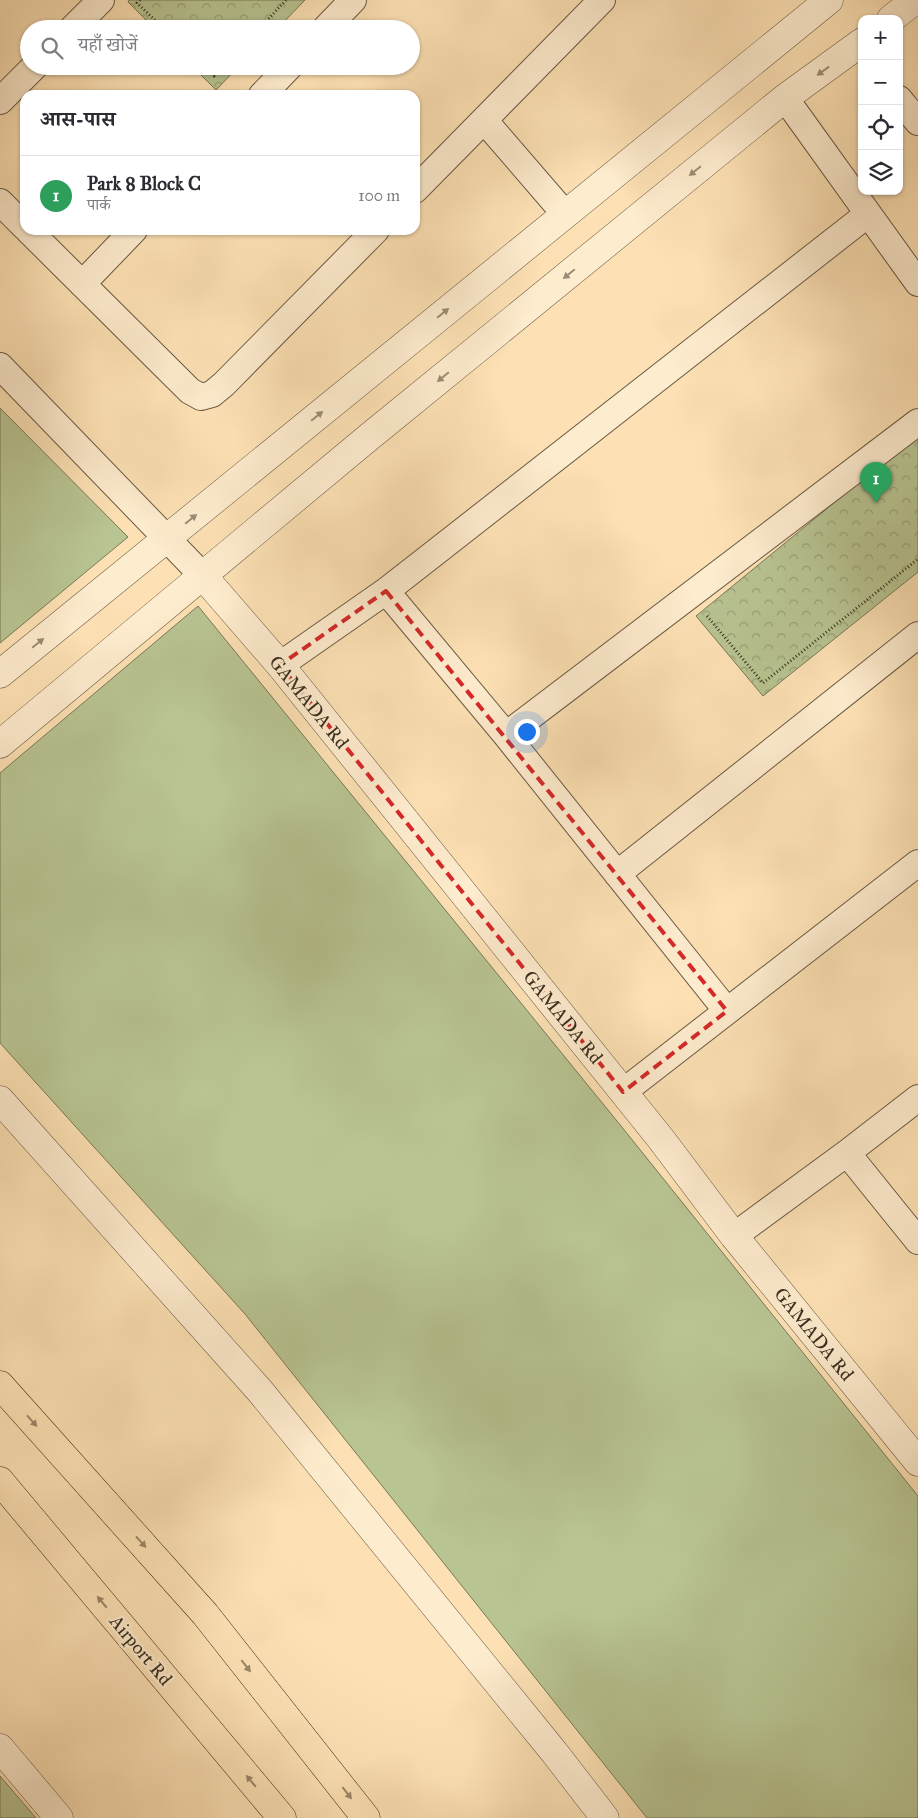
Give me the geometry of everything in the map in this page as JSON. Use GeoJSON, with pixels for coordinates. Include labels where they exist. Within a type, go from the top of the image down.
{"type":"FeatureCollection","features":[{"type":"Feature","properties":{"kind":"main road"},"geometry":{"type":"LineString","coordinates":[[0,1385],[205,1614],[366,1818]]}},
{"type":"Feature","properties":{"kind":"main road","name":"Airport Rd"},"geometry":{"type":"LineString","coordinates":[[0,1481],[282,1818]]}},
{"type":"Feature","properties":{"kind":"street"},"geometry":{"type":"LineString","coordinates":[[81,20],[101,0]]}},
{"type":"Feature","properties":{"kind":"street"},"geometry":{"type":"LineString","coordinates":[[334,20],[353,0]]}},
{"type":"Feature","properties":{"kind":"street"},"geometry":{"type":"LineString","coordinates":[[420,185],[602,0]]}},
{"type":"Feature","properties":{"kind":"street"},"geometry":{"type":"LineString","coordinates":[[0,674],[829,0]]}},
{"type":"Feature","properties":{"kind":"street"},"geometry":{"type":"LineString","coordinates":[[896,15],[916,0]]}},
{"type":"Feature","properties":{"kind":"street"},"geometry":{"type":"LineString","coordinates":[[0,744],[369,437],[785,98],[858,48]]}},
{"type":"Feature","properties":{"kind":"street"},"geometry":{"type":"LineString","coordinates":[[0,101],[26,75]]}},
{"type":"Feature","properties":{"kind":"street"},"geometry":{"type":"LineString","coordinates":[[267,90],[281,75]]}},
{"type":"Feature","properties":{"kind":"street"},"geometry":{"type":"LineString","coordinates":[[785,98],[918,283]]}},
{"type":"Feature","properties":{"kind":"street"},"geometry":{"type":"LineString","coordinates":[[903,104],[918,122]]}},
{"type":"Feature","properties":{"kind":"street"},"geometry":{"type":"LineString","coordinates":[[484,120],[565,214]]}},
{"type":"Feature","properties":{"kind":"street"},"geometry":{"type":"LineString","coordinates":[[0,202],[20,222]]}},
{"type":"Feature","properties":{"kind":"street"},"geometry":{"type":"LineString","coordinates":[[280,665],[386,591],[868,214]]}},
{"type":"Feature","properties":{"kind":"street"},"geometry":{"type":"LineString","coordinates":[[33,235],[190,392],[201,397],[212,394],[224,384],[371,235]]}},
{"type":"Feature","properties":{"kind":"street"},"geometry":{"type":"LineString","coordinates":[[82,284],[129,235]]}},
{"type":"Feature","properties":{"kind":"street"},"geometry":{"type":"LineString","coordinates":[[0,366],[203,576]]}},
{"type":"Feature","properties":{"kind":"street"},"geometry":{"type":"LineString","coordinates":[[506,735],[918,422]]}},
{"type":"Feature","properties":{"kind":"street","name":"GAMADA Rd"},"geometry":{"type":"LineString","coordinates":[[203,576],[280,665],[661,1139],[734,1236],[918,1462]]}},
{"type":"Feature","properties":{"kind":"street"},"geometry":{"type":"LineString","coordinates":[[386,591],[506,735],[727,1011]]}},
{"type":"Feature","properties":{"kind":"street"},"geometry":{"type":"LineString","coordinates":[[617,874],[918,635]]}},
{"type":"Feature","properties":{"kind":"street"},"geometry":{"type":"LineString","coordinates":[[623,1092],[918,863]]}},
{"type":"Feature","properties":{"kind":"street"},"geometry":{"type":"LineString","coordinates":[[734,1236],[918,1098]]}},
{"type":"Feature","properties":{"kind":"street"},"geometry":{"type":"LineString","coordinates":[[0,1100],[260,1391],[554,1752],[605,1818]]}},
{"type":"Feature","properties":{"kind":"street"},"geometry":{"type":"LineString","coordinates":[[847,1153],[918,1241]]}},
{"type":"Feature","properties":{"kind":"street"},"geometry":{"type":"LineString","coordinates":[[0,1748],[59,1818]]}},
{"type":"Feature","properties":{"kind":"path"},"geometry":{"type":"LineString","coordinates":[[140,0],[137,3],[155,20]]}},
{"type":"Feature","properties":{"kind":"path"},"geometry":{"type":"LineString","coordinates":[[267,20],[286,0]]}},
{"type":"Feature","properties":{"kind":"path"},"geometry":{"type":"LineString","coordinates":[[706,616],[763,683],[918,559]]}},
{"type":"Feature","properties":{"kind":"highlighted area"},"geometry":{"type":"Polygon","coordinates":[[[386,591],[727,1011],[623,1092],[280,665],[386,591]]]}},
{"type":"Feature","properties":{"kind":"green space"},"geometry":{"type":"Polygon","coordinates":[[[129,0],[305,0],[286,20],[146,20],[128,2],[129,0]]]}},
{"type":"Feature","properties":{"kind":"green space"},"geometry":{"type":"Polygon","coordinates":[[[201,75],[230,75],[216,90],[201,75]]]}},
{"type":"Feature","properties":{"kind":"green space"},"geometry":{"type":"Polygon","coordinates":[[[0,408],[128,537],[0,643],[0,408]]]}},
{"type":"Feature","properties":{"kind":"green space"},"geometry":{"type":"Polygon","coordinates":[[[918,434],[918,572],[763,696],[696,616],[918,434]]]}},
{"type":"Feature","properties":{"kind":"green space"},"geometry":{"type":"Polygon","coordinates":[[[198,606],[621,1126],[918,1496],[918,1818],[647,1818],[245,1314],[0,1043],[0,773],[198,606]]]}},
{"type":"Feature","properties":{"kind":"green space"},"geometry":{"type":"Polygon","coordinates":[[[0,1776],[36,1818],[0,1818],[0,1776]]]}},
{"type":"Feature","properties":{"kind":"place","name":"Park 8 Block C"},"geometry":{"type":"Point","coordinates":[876,503]}}]}
